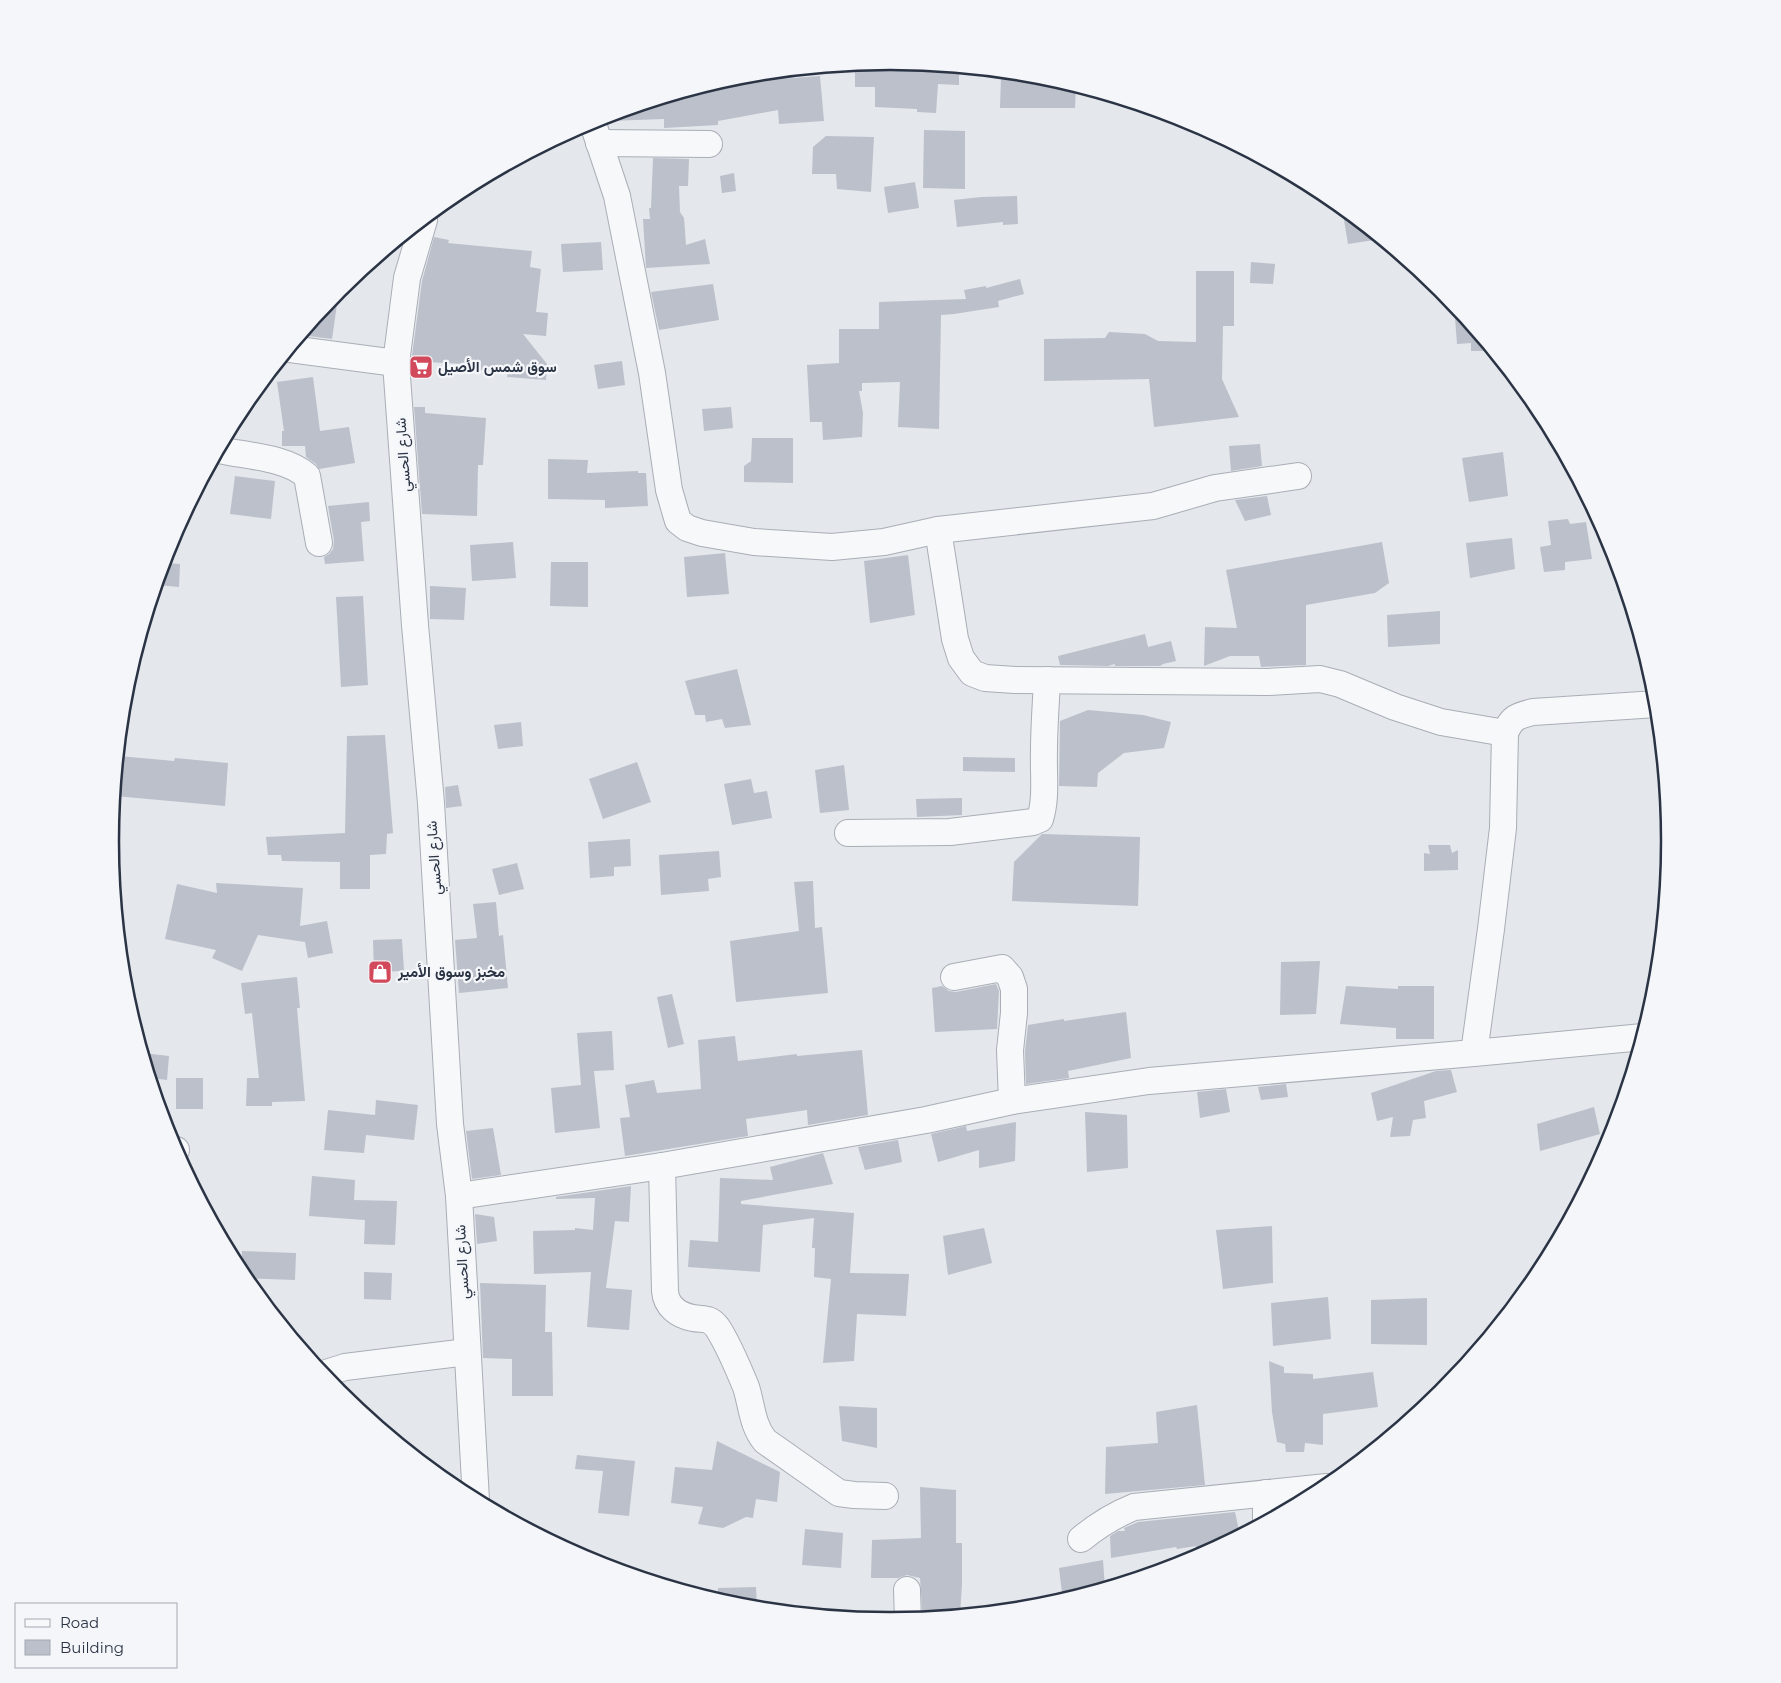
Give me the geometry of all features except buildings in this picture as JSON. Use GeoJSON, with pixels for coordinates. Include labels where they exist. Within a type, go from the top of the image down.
{"type":"FeatureCollection","features":[{"type":"Feature","properties":{"kind":"street"},"geometry":{"type":"LineString","coordinates":[[709,144],[596,132],[618,196],[652,373],[669,490],[678,521],[687,528],[702,533],[754,542],[832,547],[884,542],[938,530],[1153,506],[1215,488],[1298,476]]}},
{"type":"Feature","properties":{"kind":"street","name":"شارع الحسي"},"geometry":{"type":"LineString","coordinates":[[421,229],[406,278],[396,363],[415,625],[431,803],[450,1124],[458,1196],[475,1491]]}},
{"type":"Feature","properties":{"kind":"street"},"geometry":{"type":"LineString","coordinates":[[296,350],[396,363]]}},
{"type":"Feature","properties":{"kind":"street"},"geometry":{"type":"LineString","coordinates":[[225,451],[267,459],[299,469],[307,476],[319,543]]}},
{"type":"Feature","properties":{"kind":"street"},"geometry":{"type":"LineString","coordinates":[[938,530],[955,639],[961,658],[972,673],[985,678],[1268,682],[1320,678],[1440,722],[1505,734]]}},
{"type":"Feature","properties":{"kind":"street"},"geometry":{"type":"LineString","coordinates":[[848,834],[950,832],[1033,822],[1040,819],[1043,809],[1047,680]]}},
{"type":"Feature","properties":{"kind":"street"},"geometry":{"type":"LineString","coordinates":[[1474,1054],[1491,929],[1502,828],[1505,734],[1509,723],[1517,716],[1533,712],[1649,705]]}},
{"type":"Feature","properties":{"kind":"street"},"geometry":{"type":"LineString","coordinates":[[954,977],[1002,968],[1010,977],[1014,989],[1014,1013],[1010,1050],[1012,1101]]}},
{"type":"Feature","properties":{"kind":"street"},"geometry":{"type":"LineString","coordinates":[[458,1196],[662,1166],[926,1120],[1012,1101],[1149,1082],[1474,1054],[1637,1037]]}},
{"type":"Feature","properties":{"kind":"street"},"geometry":{"type":"LineString","coordinates":[[662,1166],[665,1291],[666,1300],[671,1308],[693,1318],[706,1318],[716,1326],[746,1387],[754,1422],[759,1434],[765,1441],[839,1493],[885,1496]]}},
{"type":"Feature","properties":{"kind":"street"},"geometry":{"type":"LineString","coordinates":[[330,1372],[345,1367],[467,1352]]}},
{"type":"Feature","properties":{"kind":"street"},"geometry":{"type":"LineString","coordinates":[[1081,1539],[1096,1526],[1116,1514],[1134,1507],[1310,1488]]}},
{"type":"Feature","properties":{"kind":"street"},"geometry":{"type":"LineString","coordinates":[[1266,1492],[1266,1515]]}},
{"type":"Feature","properties":{"kind":"street"},"geometry":{"type":"LineString","coordinates":[[907,1590],[908,1612]]}},
{"type":"Feature","properties":{"kind":"place","name":"سوق شمس الأصيل"},"geometry":{"type":"Point","coordinates":[421,367]}},
{"type":"Feature","properties":{"kind":"place","name":"مخبز وسوق الأمير"},"geometry":{"type":"Point","coordinates":[380,972]}}]}
